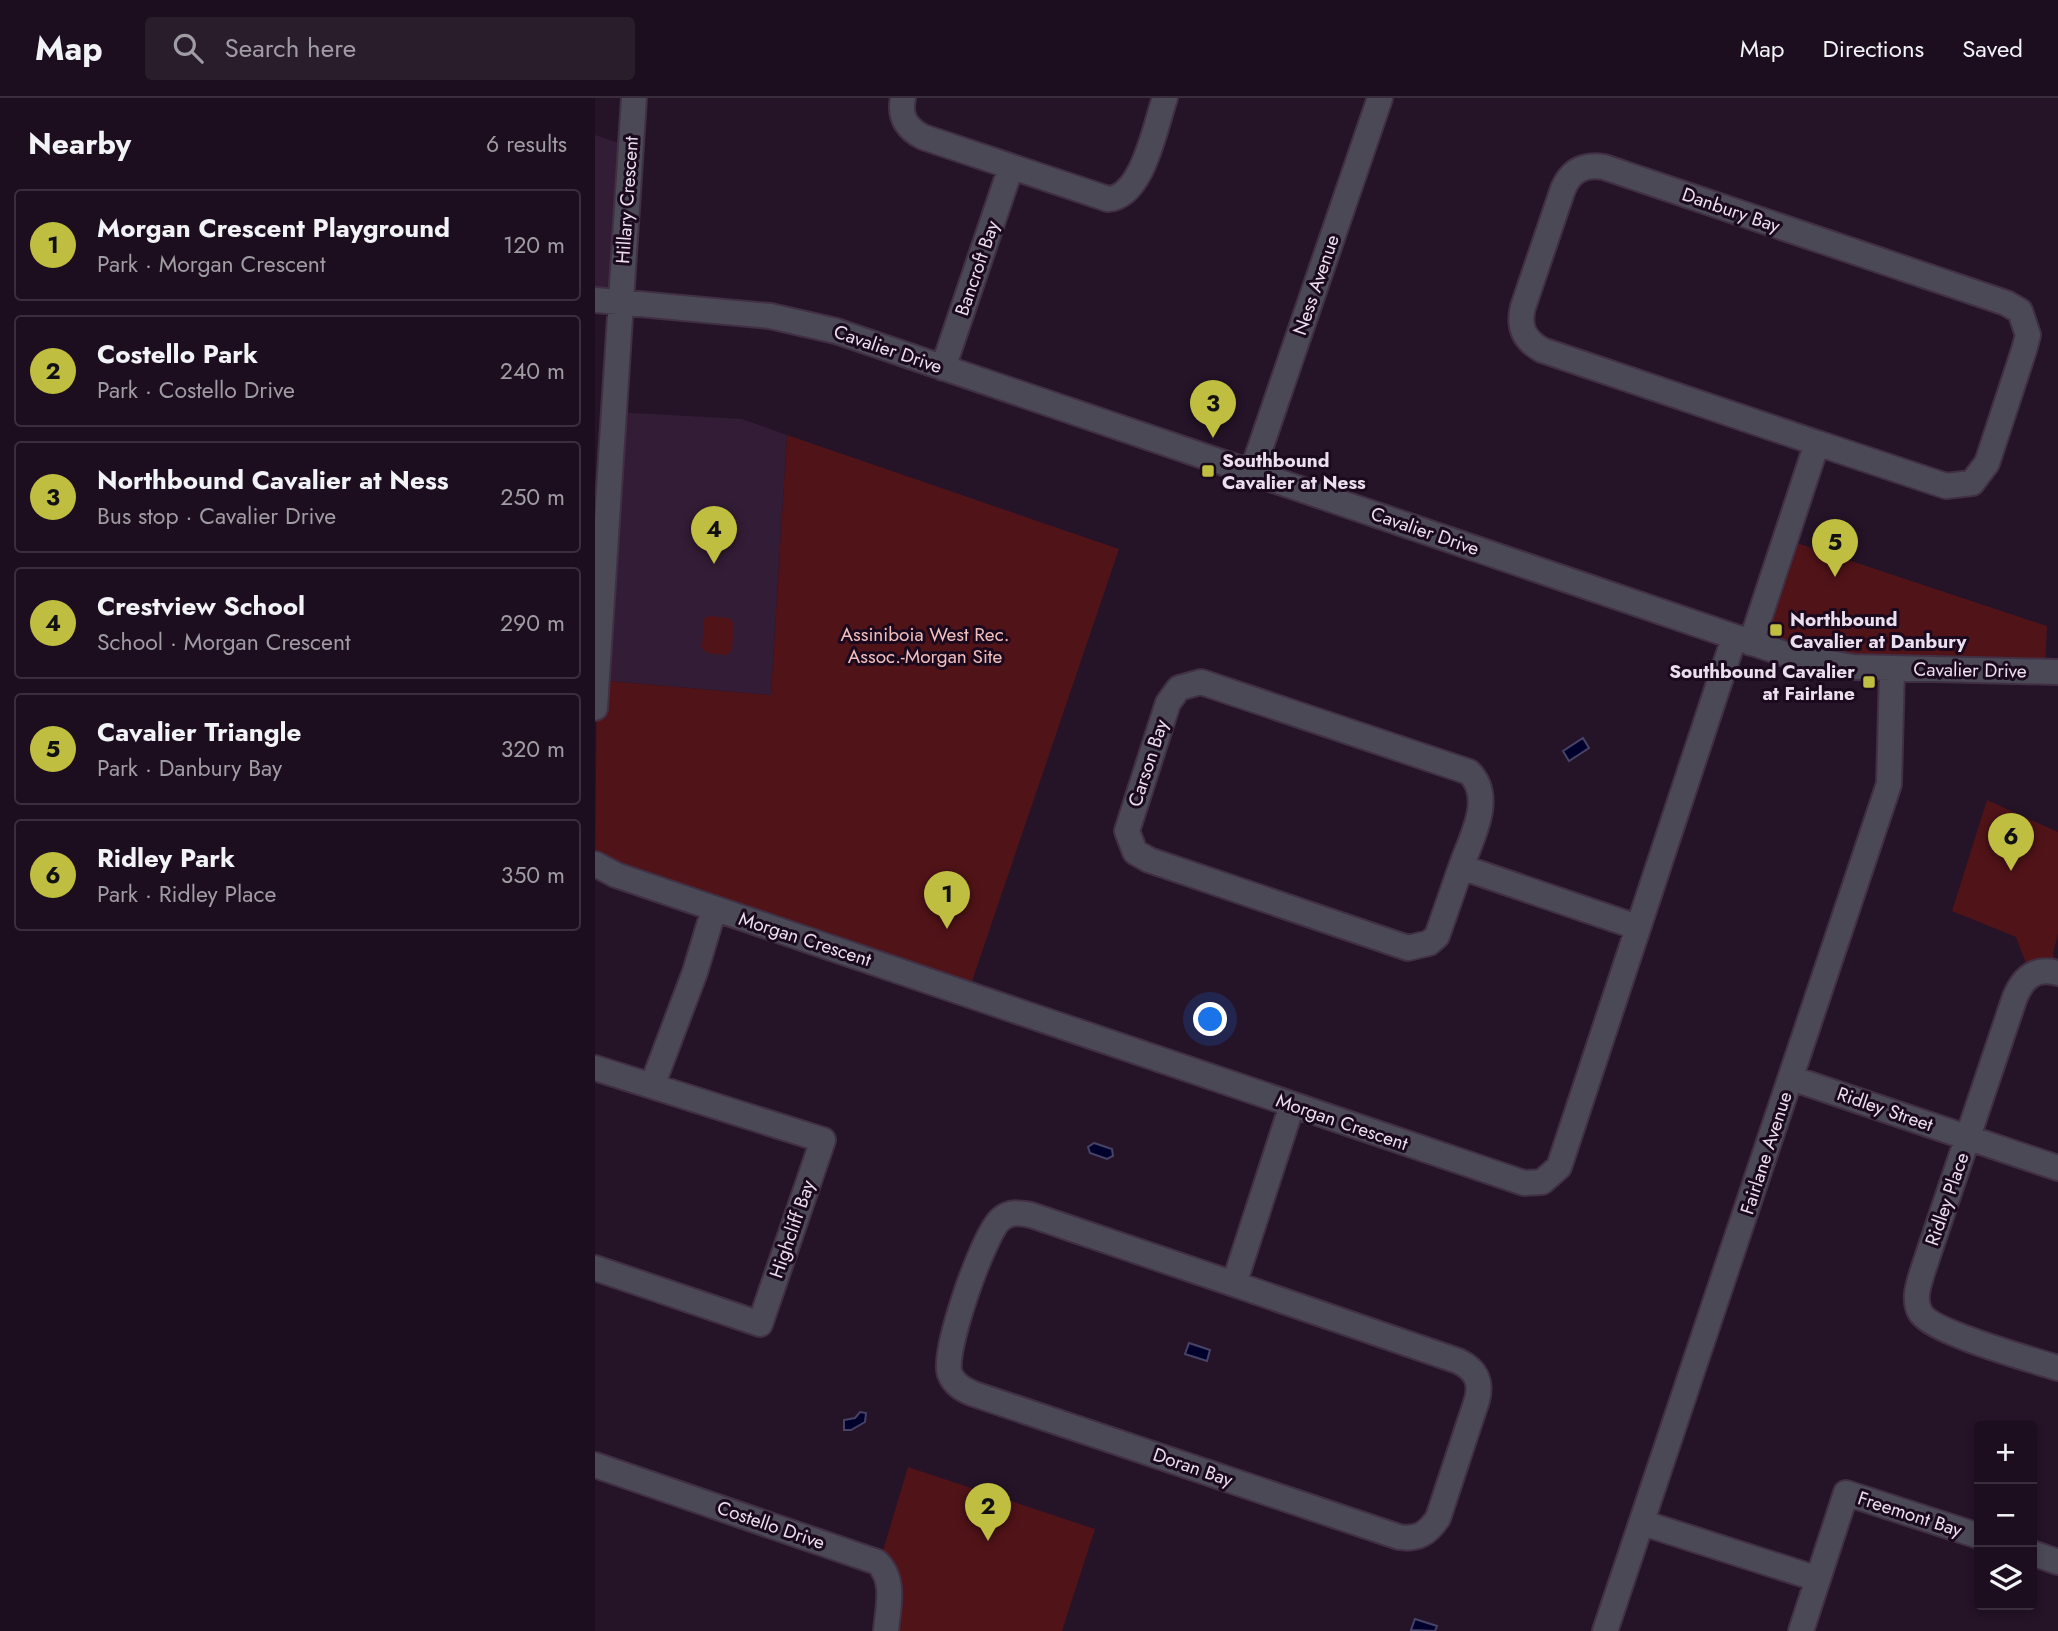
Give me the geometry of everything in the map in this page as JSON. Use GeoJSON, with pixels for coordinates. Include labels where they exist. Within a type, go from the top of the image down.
{"type":"FeatureCollection","features":[{"type":"Feature","properties":{"kind":"street","name":"Hillary Crescent"},"geometry":{"type":"LineString","coordinates":[[621,301],[634,98]]}},
{"type":"Feature","properties":{"kind":"street"},"geometry":{"type":"LineString","coordinates":[[903,98],[903,120],[914,133],[1097,196],[1121,196],[1139,176],[1165,98]]}},
{"type":"Feature","properties":{"kind":"street","name":"Ness Avenue"},"geometry":{"type":"LineString","coordinates":[[1252,472],[1380,98]]}},
{"type":"Feature","properties":{"kind":"street","name":"Danbury Bay"},"geometry":{"type":"LineString","coordinates":[[1588,166],[1604,167],[2007,303],[2020,311],[2028,335],[2024,350],[1987,463],[1972,483],[1946,486],[1817,443],[1542,350],[1526,338],[1520,318],[1523,307],[1563,189],[1572,173],[1588,166]]}},
{"type":"Feature","properties":{"kind":"street","name":"Bancroft Bay"},"geometry":{"type":"LineString","coordinates":[[943,368],[1011,167]]}},
{"type":"Feature","properties":{"kind":"street","name":"Cavalier Drive"},"geometry":{"type":"LineString","coordinates":[[595,300],[710,308],[797,321],[1252,472],[1742,641],[1821,663],[1892,669],[2058,672]]}},
{"type":"Feature","properties":{"kind":"street"},"geometry":{"type":"LineString","coordinates":[[595,708],[621,301]]}},
{"type":"Feature","properties":{"kind":"street"},"geometry":{"type":"LineString","coordinates":[[1742,641],[1817,443]]}},
{"type":"Feature","properties":{"kind":"street","name":"Morgan Crescent"},"geometry":{"type":"LineString","coordinates":[[595,863],[610,873],[1292,1105],[1524,1183],[1542,1182],[1559,1167],[1637,927],[1742,641]]}},
{"type":"Feature","properties":{"kind":"street","name":"Fairlane Avenue"},"geometry":{"type":"LineString","coordinates":[[1605,1631],[1889,784],[1892,669]]}},
{"type":"Feature","properties":{"kind":"street","name":"Carson Bay"},"geometry":{"type":"LineString","coordinates":[[1201,682],[1469,772],[1480,786],[1482,801],[1461,867],[1437,936],[1429,943],[1408,948],[1149,860],[1135,852],[1127,831],[1168,703],[1179,688],[1201,682]]}},
{"type":"Feature","properties":{"kind":"street"},"geometry":{"type":"LineString","coordinates":[[1461,867],[1637,927]]}},
{"type":"Feature","properties":{"kind":"street"},"geometry":{"type":"LineString","coordinates":[[652,1086],[695,972],[714,909]]}},
{"type":"Feature","properties":{"kind":"street","name":"Ridley Place"},"geometry":{"type":"LineString","coordinates":[[2058,973],[2038,971],[2019,986],[1923,1270],[1917,1299],[1919,1311],[1937,1327],[2058,1368]]}},
{"type":"Feature","properties":{"kind":"street","name":"Highcliff Bay"},"geometry":{"type":"LineString","coordinates":[[595,1068],[823,1140],[759,1324],[595,1268]]}},
{"type":"Feature","properties":{"kind":"street","name":"Ridley Street"},"geometry":{"type":"LineString","coordinates":[[1791,1078],[2058,1168]]}},
{"type":"Feature","properties":{"kind":"street"},"geometry":{"type":"LineString","coordinates":[[1234,1284],[1292,1105]]}},
{"type":"Feature","properties":{"kind":"street","name":"Doran Bay"},"geometry":{"type":"LineString","coordinates":[[1006,1215],[1031,1215],[1234,1284],[1458,1361],[1475,1374],[1479,1387],[1477,1401],[1438,1518],[1427,1532],[1413,1538],[1399,1537],[974,1394],[958,1385],[949,1373],[949,1350],[987,1238],[998,1220],[1006,1215]]}},
{"type":"Feature","properties":{"kind":"street","name":"Costello Drive"},"geometry":{"type":"LineString","coordinates":[[595,1465],[877,1562],[888,1575],[890,1586],[886,1631]]}},
{"type":"Feature","properties":{"kind":"street","name":"Freemont Bay"},"geometry":{"type":"LineString","coordinates":[[1801,1631],[1846,1493],[1974,1534]]}},
{"type":"Feature","properties":{"kind":"street"},"geometry":{"type":"LineString","coordinates":[[1643,1523],[1818,1579]]}},
{"type":"Feature","properties":{"kind":"street"},"geometry":{"type":"LineString","coordinates":[[2037,1555],[2058,1562]]}},
{"type":"Feature","properties":{"kind":"shaded area"},"geometry":{"type":"Polygon","coordinates":[[[595,135],[631,147],[620,301],[595,300],[595,135]]]}},
{"type":"Feature","properties":{"kind":"shaded area"},"geometry":{"type":"Polygon","coordinates":[[[614,412],[742,419],[787,435],[771,695],[597,680],[614,412]]]}},
{"type":"Feature","properties":{"kind":"green space","name":"Assiniboia West Rec. Assoc.-Morgan Site"},"geometry":{"type":"Polygon","coordinates":[[[787,435],[1119,549],[968,993],[595,861],[597,680],[771,695],[787,435]]]}},
{"type":"Feature","properties":{"kind":"green space"},"geometry":{"type":"Polygon","coordinates":[[[1785,539],[2047,626],[2045,670],[1892,669],[1751,643],[1785,539]]]}},
{"type":"Feature","properties":{"kind":"green space"},"geometry":{"type":"Polygon","coordinates":[[[709,616],[729,618],[734,623],[732,650],[727,655],[707,653],[702,648],[704,619],[709,616]]]}},
{"type":"Feature","properties":{"kind":"green space"},"geometry":{"type":"Polygon","coordinates":[[[1987,800],[2058,832],[2058,933],[2053,954],[2058,966],[2030,974],[2016,937],[1952,911],[1987,800]]]}},
{"type":"Feature","properties":{"kind":"green space"},"geometry":{"type":"Polygon","coordinates":[[[908,1467],[1095,1529],[1062,1631],[894,1631],[882,1554],[908,1467]]]}},
{"type":"Feature","properties":{"kind":"water"},"geometry":{"type":"Polygon","coordinates":[[[1583,738],[1589,748],[1569,761],[1563,751],[1583,738]]]}},
{"type":"Feature","properties":{"kind":"water"},"geometry":{"type":"Polygon","coordinates":[[[1094,1143],[1112,1149],[1113,1156],[1107,1159],[1090,1153],[1088,1147],[1094,1143]]]}},
{"type":"Feature","properties":{"kind":"water"},"geometry":{"type":"Polygon","coordinates":[[[1189,1343],[1210,1350],[1207,1361],[1185,1354],[1189,1343]]]}},
{"type":"Feature","properties":{"kind":"water"},"geometry":{"type":"Polygon","coordinates":[[[860,1412],[866,1413],[865,1422],[851,1430],[844,1430],[844,1420],[855,1418],[860,1412]]]}},
{"type":"Feature","properties":{"kind":"water"},"geometry":{"type":"Polygon","coordinates":[[[1415,1619],[1437,1626],[1435,1631],[1411,1630],[1415,1619]]]}},
{"type":"Feature","properties":{"kind":"place","name":"Northbound Cavalier at Ness"},"geometry":{"type":"Point","coordinates":[1213,438]}},
{"type":"Feature","properties":{"kind":"place","name":"Southbound Cavalier at Ness"},"geometry":{"type":"Point","coordinates":[1208,471]}},
{"type":"Feature","properties":{"kind":"place","name":"Crestview School"},"geometry":{"type":"Point","coordinates":[714,564]}},
{"type":"Feature","properties":{"kind":"place","name":"Cavalier Triangle"},"geometry":{"type":"Point","coordinates":[1835,577]}},
{"type":"Feature","properties":{"kind":"place","name":"Northbound Cavalier at Danbury"},"geometry":{"type":"Point","coordinates":[1776,630]}},
{"type":"Feature","properties":{"kind":"place","name":"Southbound Cavalier at Fairlane"},"geometry":{"type":"Point","coordinates":[1869,682]}},
{"type":"Feature","properties":{"kind":"place","name":"Ridley Park"},"geometry":{"type":"Point","coordinates":[2011,871]}},
{"type":"Feature","properties":{"kind":"place","name":"Morgan Crescent Playground"},"geometry":{"type":"Point","coordinates":[947,929]}},
{"type":"Feature","properties":{"kind":"place","name":"Costello Park"},"geometry":{"type":"Point","coordinates":[988,1541]}}]}
